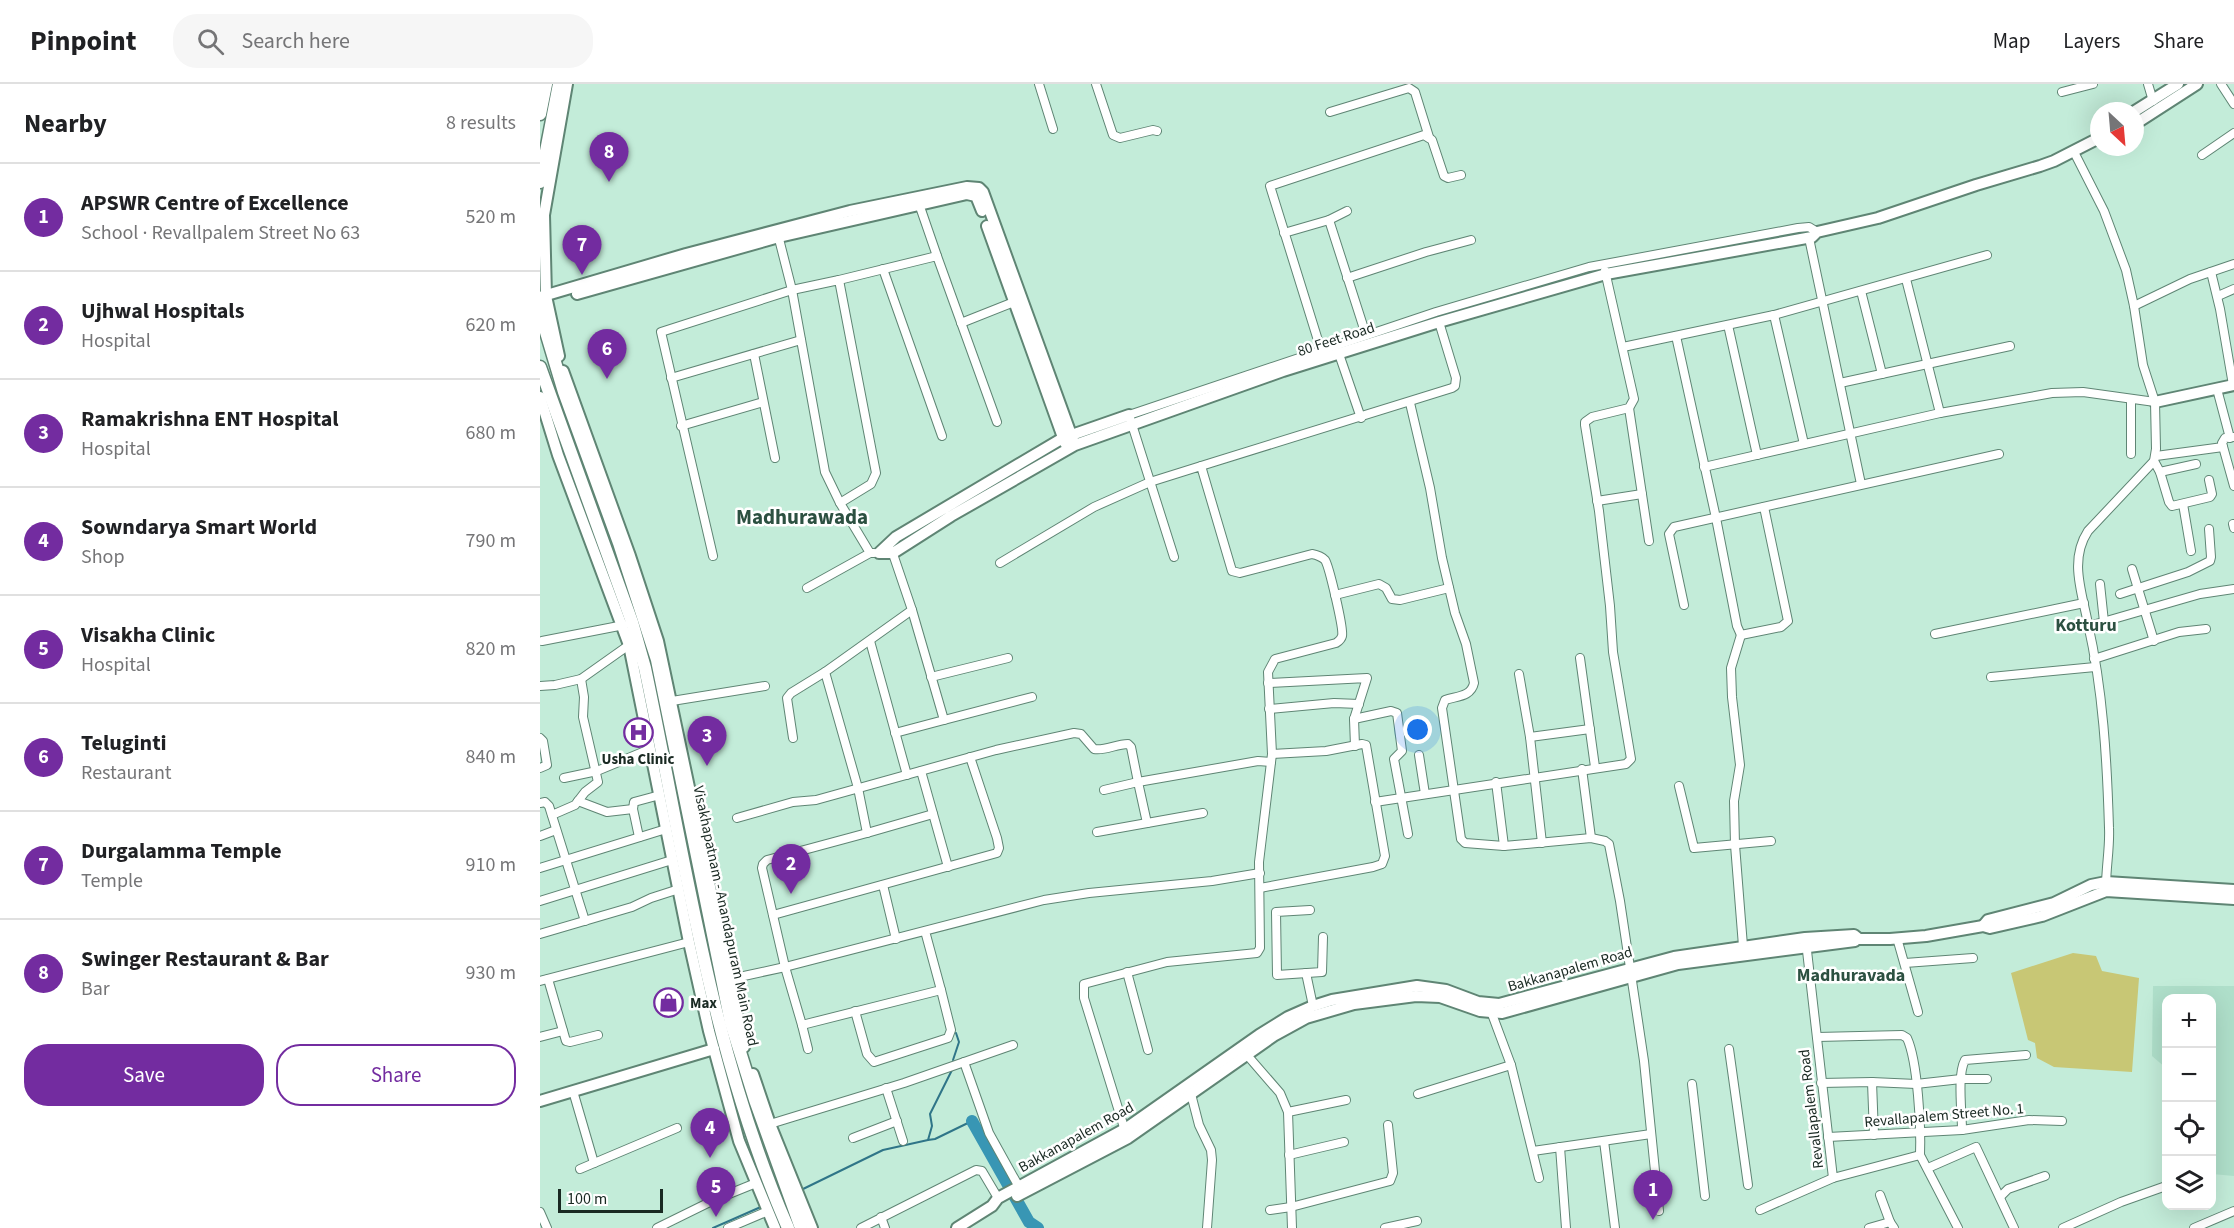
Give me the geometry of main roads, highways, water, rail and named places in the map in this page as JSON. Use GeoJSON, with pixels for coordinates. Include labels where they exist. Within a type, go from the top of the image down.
{"type":"FeatureCollection","features":[{"type":"Feature","properties":{"kind":"main road"},"geometry":{"type":"LineString","coordinates":[[540,114],[546,84]]}},
{"type":"Feature","properties":{"kind":"main road"},"geometry":{"type":"LineString","coordinates":[[540,183],[559,84]]}},
{"type":"Feature","properties":{"kind":"main road","name":"Visakhapatnam - Anandapuram Main Road"},"geometry":{"type":"LineString","coordinates":[[543,300],[543,322],[564,392],[619,543],[657,660],[731,1023],[755,1100],[801,1228]]}},
{"type":"Feature","properties":{"kind":"main road","name":"Visakhapatnam - Anandapuram Main Road"},"geometry":{"type":"LineString","coordinates":[[540,367],[632,622],[645,668],[720,1030],[770,1204],[788,1228]]}},
{"type":"Feature","properties":{"kind":"waterway"},"geometry":{"type":"LineString","coordinates":[[953,1060],[959,1042],[956,1033]]}},
{"type":"Feature","properties":{"kind":"waterway"},"geometry":{"type":"LineString","coordinates":[[952,1070],[930,1114],[932,1126],[928,1140],[935,1139],[972,1121]]}},
{"type":"Feature","properties":{"kind":"waterway"},"geometry":{"type":"LineString","coordinates":[[972,1121],[1029,1222],[1038,1228]]}},
{"type":"Feature","properties":{"kind":"waterway"},"geometry":{"type":"LineString","coordinates":[[801,1190],[883,1150],[928,1140]]}},
{"type":"Feature","properties":{"kind":"waterway"},"geometry":{"type":"LineString","coordinates":[[713,1228],[763,1206]]}},
{"type":"Feature","properties":{"kind":"place","name":"Swinger Restaurant & Bar"},"geometry":{"type":"Point","coordinates":[609,182]}},
{"type":"Feature","properties":{"kind":"place","name":"Durgalamma Temple"},"geometry":{"type":"Point","coordinates":[582,275]}},
{"type":"Feature","properties":{"kind":"place","name":"Teluginti"},"geometry":{"type":"Point","coordinates":[607,379]}},
{"type":"Feature","properties":{"kind":"place","name":"Usha Clinic"},"geometry":{"type":"Point","coordinates":[638,732]}},
{"type":"Feature","properties":{"kind":"place","name":"Ramakrishna ENT Hospital"},"geometry":{"type":"Point","coordinates":[707,766]}},
{"type":"Feature","properties":{"kind":"place","name":"Ujhwal Hospitals"},"geometry":{"type":"Point","coordinates":[791,894]}},
{"type":"Feature","properties":{"kind":"place","name":"Max"},"geometry":{"type":"Point","coordinates":[669,1003]}},
{"type":"Feature","properties":{"kind":"place","name":"Sowndarya Smart World"},"geometry":{"type":"Point","coordinates":[710,1158]}},
{"type":"Feature","properties":{"kind":"place","name":"Visakha Clinic"},"geometry":{"type":"Point","coordinates":[716,1217]}},
{"type":"Feature","properties":{"kind":"place","name":"APSWR Centre of Excellence"},"geometry":{"type":"Point","coordinates":[1653,1220]}},
{"type":"Feature","properties":{"kind":"district","name":"Madhurawada"},"geometry":{"type":"Point","coordinates":[802,517]}},
{"type":"Feature","properties":{"kind":"district","name":"Kotturu"},"geometry":{"type":"Point","coordinates":[2086,625]}},
{"type":"Feature","properties":{"kind":"district","name":"Madhuravada"},"geometry":{"type":"Point","coordinates":[1851,975]}}]}
